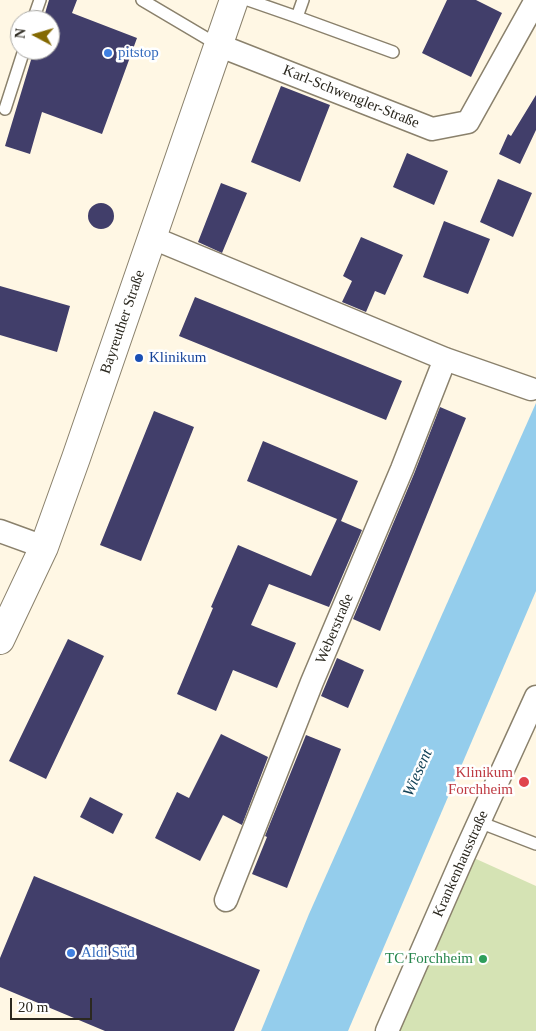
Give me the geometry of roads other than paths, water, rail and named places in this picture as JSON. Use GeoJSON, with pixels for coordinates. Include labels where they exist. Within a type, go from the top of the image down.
{"type":"FeatureCollection","features":[{"type":"Feature","properties":{"kind":"main road","name":"Bayreuther Straße"},"geometry":{"type":"LineString","coordinates":[[0,640],[44,547],[153,238],[234,0]]}},
{"type":"Feature","properties":{"kind":"street","name":"Karl-Schwengler-Straße"},"geometry":{"type":"LineString","coordinates":[[218,45],[432,129],[468,122],[536,0]]}},
{"type":"Feature","properties":{"kind":"street"},"geometry":{"type":"LineString","coordinates":[[153,238],[445,359],[531,389]]}},
{"type":"Feature","properties":{"kind":"street","name":"Weberstraße"},"geometry":{"type":"LineString","coordinates":[[226,900],[312,682],[402,470],[445,359]]}},
{"type":"Feature","properties":{"kind":"street"},"geometry":{"type":"LineString","coordinates":[[0,530],[44,547]]}},
{"type":"Feature","properties":{"kind":"street","name":"Krankenhausstraße"},"geometry":{"type":"LineString","coordinates":[[387,1031],[536,698]]}},
{"type":"Feature","properties":{"kind":"lane"},"geometry":{"type":"LineString","coordinates":[[142,0],[218,45]]}},
{"type":"Feature","properties":{"kind":"lane"},"geometry":{"type":"LineString","coordinates":[[248,0],[393,52]]}},
{"type":"Feature","properties":{"kind":"lane"},"geometry":{"type":"LineString","coordinates":[[297,17],[303,0]]}},
{"type":"Feature","properties":{"kind":"lane"},"geometry":{"type":"LineString","coordinates":[[5,109],[21,60]]}},
{"type":"Feature","properties":{"kind":"lane"},"geometry":{"type":"LineString","coordinates":[[479,822],[536,844]]}},
{"type":"Feature","properties":{"kind":"water","name":"Wiesent"},"geometry":{"type":"Polygon","coordinates":[[[536,403],[536,591],[348,1031],[261,1031],[309,914],[536,403]]]}},
{"type":"Feature","properties":{"kind":"place","name":"pitstop"},"geometry":{"type":"Point","coordinates":[108,53]}},
{"type":"Feature","properties":{"kind":"place","name":"Klinikum"},"geometry":{"type":"Point","coordinates":[139,358]}},
{"type":"Feature","properties":{"kind":"place","name":"Klinikum Forchheim"},"geometry":{"type":"Point","coordinates":[524,782]}},
{"type":"Feature","properties":{"kind":"place","name":"Aldi Süd"},"geometry":{"type":"Point","coordinates":[71,953]}},
{"type":"Feature","properties":{"kind":"place","name":"TC Forchheim"},"geometry":{"type":"Point","coordinates":[483,959]}}]}
